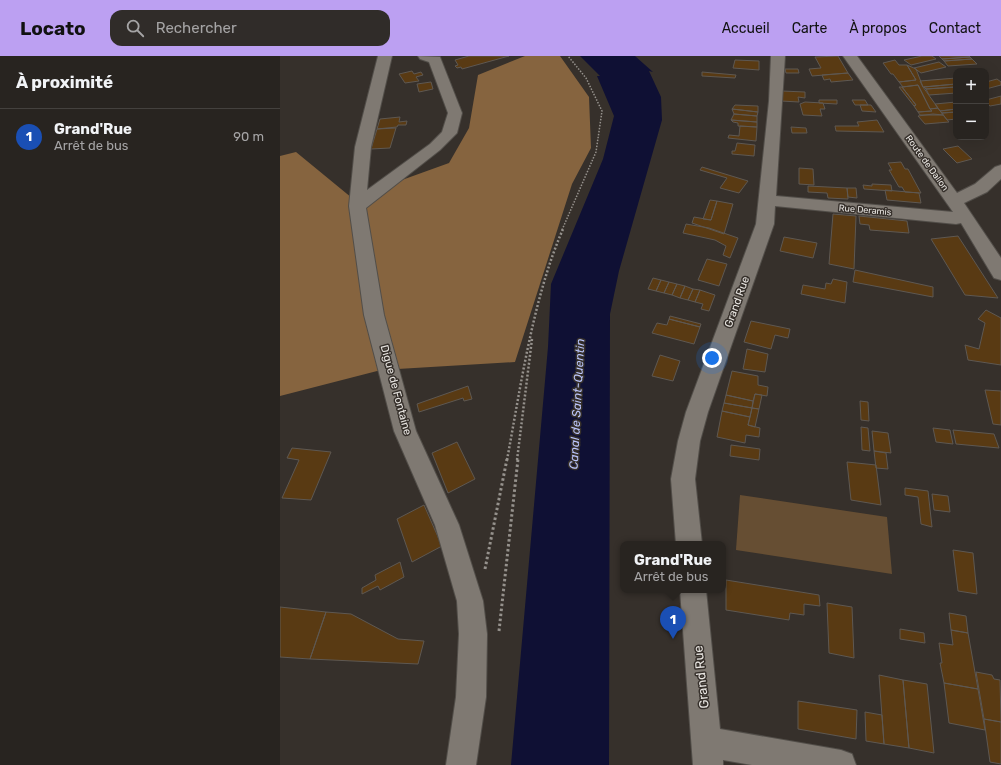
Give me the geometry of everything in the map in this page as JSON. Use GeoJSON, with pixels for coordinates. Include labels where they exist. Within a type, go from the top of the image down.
{"type":"FeatureCollection","features":[{"type":"Feature","properties":{"kind":"street","name":"Digue de Fontaine"},"geometry":{"type":"LineString","coordinates":[[385,56],[363,147],[357,206],[374,314],[387,356],[406,431],[446,525],[470,601],[473,634],[471,696],[461,765]]}},
{"type":"Feature","properties":{"kind":"street"},"geometry":{"type":"LineString","coordinates":[[357,206],[435,147],[449,133],[454,113],[435,60],[425,56]]}},
{"type":"Feature","properties":{"kind":"street","name":"Grand Rue"},"geometry":{"type":"LineString","coordinates":[[689,541],[683,479],[689,441],[697,412],[765,224],[776,101],[778,56]]}},
{"type":"Feature","properties":{"kind":"street","name":"Route de Dallon"},"geometry":{"type":"LineString","coordinates":[[850,56],[965,216],[1001,273]]}},
{"type":"Feature","properties":{"kind":"street"},"geometry":{"type":"LineString","coordinates":[[954,201],[981,188],[1001,170]]}},
{"type":"Feature","properties":{"kind":"street","name":"Rue Deramis"},"geometry":{"type":"LineString","coordinates":[[766,200],[956,218],[965,216]]}},
{"type":"Feature","properties":{"kind":"street","name":"Grand Rue"},"geometry":{"type":"LineString","coordinates":[[693,593],[708,754]]}},
{"type":"Feature","properties":{"kind":"street"},"geometry":{"type":"LineString","coordinates":[[708,754],[841,765]]}},
{"type":"Feature","properties":{"kind":"path"},"geometry":{"type":"LineString","coordinates":[[470,601],[485,568],[534,317],[557,242],[596,152],[602,111],[586,78],[568,56]]}},
{"type":"Feature","properties":{"kind":"path"},"geometry":{"type":"LineString","coordinates":[[498,639],[509,529],[534,317]]}},
{"type":"Feature","properties":{"kind":"shaded area"},"geometry":{"type":"Polygon","coordinates":[[[525,56],[560,56],[589,97],[591,148],[572,184],[515,362],[381,370],[280,396],[280,156],[296,152],[352,198],[449,163],[469,128],[478,75],[525,56]]]}},
{"type":"Feature","properties":{"kind":"shaded area"},"geometry":{"type":"Polygon","coordinates":[[[740,495],[887,517],[892,574],[736,550],[740,495]]]}},
{"type":"Feature","properties":{"kind":"water","name":"Canal de Saint-Quentin"},"geometry":{"type":"Polygon","coordinates":[[[580,56],[635,56],[653,72],[649,71],[661,97],[662,120],[619,271],[610,314],[609,765],[511,765],[548,347],[551,284],[603,159],[614,116],[597,76],[600,76],[580,56]]]}},
{"type":"Feature","properties":{"kind":"building"},"geometry":{"type":"Polygon","coordinates":[[[469,56],[509,56],[462,69],[461,67],[457,68],[455,66],[458,65],[455,60],[469,56]]]}},
{"type":"Feature","properties":{"kind":"building"},"geometry":{"type":"Polygon","coordinates":[[[838,56],[848,73],[812,76],[809,69],[821,68],[815,57],[838,56]]]}},
{"type":"Feature","properties":{"kind":"building"},"geometry":{"type":"Polygon","coordinates":[[[922,56],[932,56],[936,59],[911,65],[904,60],[922,56]]]}},
{"type":"Feature","properties":{"kind":"building"},"geometry":{"type":"Polygon","coordinates":[[[939,56],[969,56],[970,57],[942,59],[939,56]]]}},
{"type":"Feature","properties":{"kind":"building"},"geometry":{"type":"Polygon","coordinates":[[[970,57],[972,59],[944,61],[942,59],[970,57]]]}},
{"type":"Feature","properties":{"kind":"building"},"geometry":{"type":"Polygon","coordinates":[[[972,59],[977,64],[948,66],[944,61],[972,59]]]}},
{"type":"Feature","properties":{"kind":"building"},"geometry":{"type":"Polygon","coordinates":[[[735,60],[759,61],[759,70],[733,68],[735,60]]]}},
{"type":"Feature","properties":{"kind":"building"},"geometry":{"type":"Polygon","coordinates":[[[895,60],[899,65],[907,65],[916,80],[899,82],[883,63],[895,60]]]}},
{"type":"Feature","properties":{"kind":"building"},"geometry":{"type":"Polygon","coordinates":[[[939,62],[946,67],[921,73],[914,68],[939,62]]]}},
{"type":"Feature","properties":{"kind":"building"},"geometry":{"type":"Polygon","coordinates":[[[907,65],[916,69],[923,87],[938,108],[930,109],[918,85],[903,87],[899,82],[916,80],[907,65]]]}},
{"type":"Feature","properties":{"kind":"building"},"geometry":{"type":"Polygon","coordinates":[[[785,69],[798,69],[799,73],[786,73],[785,69]]]}},
{"type":"Feature","properties":{"kind":"building"},"geometry":{"type":"Polygon","coordinates":[[[412,71],[414,74],[421,72],[423,75],[416,77],[419,81],[405,83],[399,74],[412,71]]]}},
{"type":"Feature","properties":{"kind":"building"},"geometry":{"type":"Polygon","coordinates":[[[702,72],[736,75],[735,78],[702,76],[702,72]]]}},
{"type":"Feature","properties":{"kind":"building"},"geometry":{"type":"Polygon","coordinates":[[[848,73],[853,80],[831,82],[830,79],[824,80],[822,75],[848,73]]]}},
{"type":"Feature","properties":{"kind":"building"},"geometry":{"type":"Polygon","coordinates":[[[953,78],[953,84],[923,87],[920,81],[953,78]]]}},
{"type":"Feature","properties":{"kind":"building"},"geometry":{"type":"Polygon","coordinates":[[[997,79],[1001,82],[1001,85],[989,88],[989,81],[997,79]]]}},
{"type":"Feature","properties":{"kind":"building"},"geometry":{"type":"Polygon","coordinates":[[[431,82],[433,89],[419,92],[417,84],[431,82]]]}},
{"type":"Feature","properties":{"kind":"building"},"geometry":{"type":"Polygon","coordinates":[[[953,84],[953,87],[926,89],[924,87],[953,84]]]}},
{"type":"Feature","properties":{"kind":"building"},"geometry":{"type":"Polygon","coordinates":[[[918,85],[932,111],[918,112],[914,106],[916,105],[902,87],[918,85]]]}},
{"type":"Feature","properties":{"kind":"building"},"geometry":{"type":"Polygon","coordinates":[[[899,87],[902,87],[916,105],[914,106],[899,87]]]}},
{"type":"Feature","properties":{"kind":"building"},"geometry":{"type":"Polygon","coordinates":[[[953,87],[953,93],[929,95],[926,89],[953,87]]]}},
{"type":"Feature","properties":{"kind":"building"},"geometry":{"type":"Polygon","coordinates":[[[782,91],[805,92],[805,98],[798,97],[799,102],[781,101],[782,91]]]}},
{"type":"Feature","properties":{"kind":"building"},"geometry":{"type":"Polygon","coordinates":[[[1001,96],[1001,104],[990,106],[989,99],[1001,96]]]}},
{"type":"Feature","properties":{"kind":"building"},"geometry":{"type":"Polygon","coordinates":[[[819,100],[837,100],[837,104],[819,103],[819,100]]]}},
{"type":"Feature","properties":{"kind":"building"},"geometry":{"type":"Polygon","coordinates":[[[852,100],[865,100],[868,105],[855,105],[852,100]]]}},
{"type":"Feature","properties":{"kind":"building"},"geometry":{"type":"Polygon","coordinates":[[[805,102],[823,103],[825,109],[820,109],[822,116],[803,115],[800,104],[805,102]]]}},
{"type":"Feature","properties":{"kind":"building"},"geometry":{"type":"Polygon","coordinates":[[[953,102],[953,109],[940,111],[935,104],[953,102]]]}},
{"type":"Feature","properties":{"kind":"building"},"geometry":{"type":"Polygon","coordinates":[[[735,105],[758,106],[758,112],[732,109],[735,105]]]}},
{"type":"Feature","properties":{"kind":"building"},"geometry":{"type":"Polygon","coordinates":[[[860,105],[871,105],[876,112],[862,111],[860,105]]]}},
{"type":"Feature","properties":{"kind":"building"},"geometry":{"type":"Polygon","coordinates":[[[938,108],[943,115],[920,115],[918,112],[932,111],[930,109],[938,108]]]}},
{"type":"Feature","properties":{"kind":"building"},"geometry":{"type":"Polygon","coordinates":[[[732,109],[758,112],[757,116],[734,114],[732,109]]]}},
{"type":"Feature","properties":{"kind":"building"},"geometry":{"type":"Polygon","coordinates":[[[953,109],[953,112],[942,113],[940,111],[953,109]]]}},
{"type":"Feature","properties":{"kind":"building"},"geometry":{"type":"Polygon","coordinates":[[[953,112],[953,119],[947,120],[942,113],[953,112]]]}},
{"type":"Feature","properties":{"kind":"building"},"geometry":{"type":"Polygon","coordinates":[[[734,114],[757,116],[757,122],[731,120],[734,114]]]}},
{"type":"Feature","properties":{"kind":"building"},"geometry":{"type":"Polygon","coordinates":[[[933,114],[943,115],[949,122],[925,124],[918,116],[933,114]]]}},
{"type":"Feature","properties":{"kind":"building"},"geometry":{"type":"Polygon","coordinates":[[[400,117],[399,122],[407,121],[406,125],[377,129],[380,119],[400,117]]]}},
{"type":"Feature","properties":{"kind":"building"},"geometry":{"type":"Polygon","coordinates":[[[731,120],[757,122],[757,127],[738,126],[738,123],[731,120]]]}},
{"type":"Feature","properties":{"kind":"building"},"geometry":{"type":"Polygon","coordinates":[[[877,120],[884,132],[836,131],[835,126],[859,126],[857,122],[877,120]]]}},
{"type":"Feature","properties":{"kind":"building"},"geometry":{"type":"Polygon","coordinates":[[[740,126],[757,127],[756,141],[728,138],[729,135],[739,136],[740,126]]]}},
{"type":"Feature","properties":{"kind":"building"},"geometry":{"type":"Polygon","coordinates":[[[791,127],[806,128],[807,133],[792,133],[791,127]]]}},
{"type":"Feature","properties":{"kind":"building"},"geometry":{"type":"Polygon","coordinates":[[[396,128],[390,148],[371,149],[377,129],[396,128]]]}},
{"type":"Feature","properties":{"kind":"building"},"geometry":{"type":"Polygon","coordinates":[[[737,143],[755,145],[754,156],[732,154],[732,151],[735,151],[737,143]]]}},
{"type":"Feature","properties":{"kind":"building"},"geometry":{"type":"Polygon","coordinates":[[[958,146],[972,159],[957,163],[943,149],[958,146]]]}},
{"type":"Feature","properties":{"kind":"building"},"geometry":{"type":"Polygon","coordinates":[[[901,162],[905,169],[908,169],[921,193],[905,192],[902,187],[899,187],[889,170],[892,170],[888,163],[901,162]]]}},
{"type":"Feature","properties":{"kind":"building"},"geometry":{"type":"Polygon","coordinates":[[[702,167],[748,181],[739,193],[720,188],[727,178],[700,170],[702,167]]]}},
{"type":"Feature","properties":{"kind":"building"},"geometry":{"type":"Polygon","coordinates":[[[799,168],[813,169],[814,185],[799,184],[799,168]]]}},
{"type":"Feature","properties":{"kind":"building"},"geometry":{"type":"Polygon","coordinates":[[[872,184],[891,185],[892,191],[864,189],[863,185],[872,186],[872,184]]]}},
{"type":"Feature","properties":{"kind":"building"},"geometry":{"type":"Polygon","coordinates":[[[808,186],[847,188],[848,199],[828,198],[827,193],[808,192],[808,186]]]}},
{"type":"Feature","properties":{"kind":"building"},"geometry":{"type":"Polygon","coordinates":[[[847,188],[856,188],[857,198],[848,197],[847,188]]]}},
{"type":"Feature","properties":{"kind":"building"},"geometry":{"type":"Polygon","coordinates":[[[885,190],[919,193],[921,203],[887,200],[885,190]]]}},
{"type":"Feature","properties":{"kind":"building"},"geometry":{"type":"Polygon","coordinates":[[[710,200],[717,201],[711,220],[703,219],[710,200]]]}},
{"type":"Feature","properties":{"kind":"building"},"geometry":{"type":"Polygon","coordinates":[[[717,201],[733,204],[724,234],[692,223],[694,217],[711,220],[717,201]]]}},
{"type":"Feature","properties":{"kind":"building"},"geometry":{"type":"Polygon","coordinates":[[[833,214],[856,216],[854,269],[829,264],[833,214]]]}},
{"type":"Feature","properties":{"kind":"building"},"geometry":{"type":"Polygon","coordinates":[[[859,216],[907,221],[909,233],[870,230],[869,225],[860,224],[859,216]]]}},
{"type":"Feature","properties":{"kind":"building"},"geometry":{"type":"Polygon","coordinates":[[[686,224],[709,228],[738,238],[730,258],[723,255],[726,246],[715,240],[683,233],[686,224]]]}},
{"type":"Feature","properties":{"kind":"building"},"geometry":{"type":"Polygon","coordinates":[[[958,236],[998,298],[965,295],[931,239],[958,236]]]}},
{"type":"Feature","properties":{"kind":"building"},"geometry":{"type":"Polygon","coordinates":[[[784,237],[817,243],[813,258],[780,251],[784,237]]]}},
{"type":"Feature","properties":{"kind":"building"},"geometry":{"type":"Polygon","coordinates":[[[707,259],[727,264],[719,286],[698,280],[707,259]]]}},
{"type":"Feature","properties":{"kind":"building"},"geometry":{"type":"Polygon","coordinates":[[[855,270],[933,287],[933,297],[853,282],[855,270]]]}},
{"type":"Feature","properties":{"kind":"building"},"geometry":{"type":"Polygon","coordinates":[[[653,278],[661,280],[656,291],[648,289],[653,278]]]}},
{"type":"Feature","properties":{"kind":"building"},"geometry":{"type":"Polygon","coordinates":[[[833,279],[847,282],[845,303],[801,294],[803,285],[825,289],[826,283],[831,284],[833,279]]]}},
{"type":"Feature","properties":{"kind":"building"},"geometry":{"type":"Polygon","coordinates":[[[661,280],[669,282],[664,293],[656,291],[661,280]]]}},
{"type":"Feature","properties":{"kind":"building"},"geometry":{"type":"Polygon","coordinates":[[[669,282],[677,284],[672,295],[664,293],[669,282]]]}},
{"type":"Feature","properties":{"kind":"building"},"geometry":{"type":"Polygon","coordinates":[[[677,284],[685,286],[680,298],[672,295],[677,284]]]}},
{"type":"Feature","properties":{"kind":"building"},"geometry":{"type":"Polygon","coordinates":[[[685,286],[693,289],[688,300],[680,298],[685,286]]]}},
{"type":"Feature","properties":{"kind":"building"},"geometry":{"type":"Polygon","coordinates":[[[693,289],[700,290],[695,302],[688,300],[693,289]]]}},
{"type":"Feature","properties":{"kind":"building"},"geometry":{"type":"Polygon","coordinates":[[[700,290],[715,295],[709,311],[701,309],[703,304],[695,302],[700,290]]]}},
{"type":"Feature","properties":{"kind":"building"},"geometry":{"type":"Polygon","coordinates":[[[986,310],[1001,318],[1001,365],[968,360],[965,345],[979,349],[985,323],[978,319],[986,310]]]}},
{"type":"Feature","properties":{"kind":"building"},"geometry":{"type":"Polygon","coordinates":[[[670,316],[701,324],[700,327],[669,319],[670,316]]]}},
{"type":"Feature","properties":{"kind":"building"},"geometry":{"type":"Polygon","coordinates":[[[669,319],[700,327],[694,344],[652,333],[657,323],[667,325],[669,319]]]}},
{"type":"Feature","properties":{"kind":"building"},"geometry":{"type":"Polygon","coordinates":[[[751,321],[790,329],[788,338],[775,335],[771,349],[744,342],[751,321]]]}},
{"type":"Feature","properties":{"kind":"building"},"geometry":{"type":"Polygon","coordinates":[[[747,349],[768,354],[765,372],[743,369],[747,349]]]}},
{"type":"Feature","properties":{"kind":"building"},"geometry":{"type":"Polygon","coordinates":[[[660,355],[680,361],[673,381],[652,376],[660,355]]]}},
{"type":"Feature","properties":{"kind":"building"},"geometry":{"type":"Polygon","coordinates":[[[732,371],[758,376],[758,385],[768,387],[767,396],[755,394],[753,401],[726,395],[732,371]]]}},
{"type":"Feature","properties":{"kind":"building"},"geometry":{"type":"Polygon","coordinates":[[[468,386],[472,399],[464,401],[463,398],[419,412],[417,404],[468,386]]]}},
{"type":"Feature","properties":{"kind":"building"},"geometry":{"type":"Polygon","coordinates":[[[985,390],[1001,391],[1001,425],[993,424],[985,390]]]}},
{"type":"Feature","properties":{"kind":"building"},"geometry":{"type":"Polygon","coordinates":[[[755,394],[762,395],[759,409],[752,408],[755,394]]]}},
{"type":"Feature","properties":{"kind":"building"},"geometry":{"type":"Polygon","coordinates":[[[726,395],[753,401],[752,408],[724,403],[726,395]]]}},
{"type":"Feature","properties":{"kind":"building"},"geometry":{"type":"Polygon","coordinates":[[[860,401],[868,402],[869,421],[861,420],[860,401]]]}},
{"type":"Feature","properties":{"kind":"building"},"geometry":{"type":"Polygon","coordinates":[[[724,403],[752,408],[750,417],[722,411],[724,403]]]}},
{"type":"Feature","properties":{"kind":"building"},"geometry":{"type":"Polygon","coordinates":[[[752,408],[759,409],[755,427],[748,425],[752,408]]]}},
{"type":"Feature","properties":{"kind":"building"},"geometry":{"type":"Polygon","coordinates":[[[722,411],[750,417],[748,425],[760,428],[759,437],[746,435],[745,443],[717,437],[722,411]]]}},
{"type":"Feature","properties":{"kind":"building"},"geometry":{"type":"Polygon","coordinates":[[[861,427],[868,428],[870,451],[862,450],[861,427]]]}},
{"type":"Feature","properties":{"kind":"building"},"geometry":{"type":"Polygon","coordinates":[[[933,428],[950,430],[953,444],[936,442],[933,428]]]}},
{"type":"Feature","properties":{"kind":"building"},"geometry":{"type":"Polygon","coordinates":[[[953,430],[994,434],[999,448],[956,444],[953,430]]]}},
{"type":"Feature","properties":{"kind":"building"},"geometry":{"type":"Polygon","coordinates":[[[872,431],[888,433],[891,453],[874,451],[872,431]]]}},
{"type":"Feature","properties":{"kind":"building"},"geometry":{"type":"Polygon","coordinates":[[[457,442],[475,479],[448,493],[432,453],[457,442]]]}},
{"type":"Feature","properties":{"kind":"building"},"geometry":{"type":"Polygon","coordinates":[[[731,445],[760,449],[759,460],[730,456],[731,445]]]}},
{"type":"Feature","properties":{"kind":"building"},"geometry":{"type":"Polygon","coordinates":[[[292,448],[331,452],[311,500],[282,498],[299,460],[287,458],[292,448]]]}},
{"type":"Feature","properties":{"kind":"building"},"geometry":{"type":"Polygon","coordinates":[[[874,451],[886,453],[888,469],[876,468],[874,451]]]}},
{"type":"Feature","properties":{"kind":"building"},"geometry":{"type":"Polygon","coordinates":[[[847,462],[876,465],[881,505],[851,500],[847,462]]]}},
{"type":"Feature","properties":{"kind":"building"},"geometry":{"type":"Polygon","coordinates":[[[905,488],[928,491],[932,527],[921,524],[918,497],[905,495],[905,488]]]}},
{"type":"Feature","properties":{"kind":"building"},"geometry":{"type":"Polygon","coordinates":[[[932,494],[948,496],[950,512],[934,510],[932,494]]]}},
{"type":"Feature","properties":{"kind":"building"},"geometry":{"type":"Polygon","coordinates":[[[424,505],[442,546],[412,562],[397,519],[424,505]]]}},
{"type":"Feature","properties":{"kind":"building"},"geometry":{"type":"Polygon","coordinates":[[[953,550],[973,553],[977,594],[958,591],[953,550]]]}},
{"type":"Feature","properties":{"kind":"building"},"geometry":{"type":"Polygon","coordinates":[[[400,562],[404,577],[380,590],[378,586],[362,594],[362,588],[376,580],[375,575],[400,562]]]}},
{"type":"Feature","properties":{"kind":"building"},"geometry":{"type":"Polygon","coordinates":[[[726,580],[819,595],[820,606],[804,604],[804,615],[790,613],[789,620],[726,610],[726,580]]]}},
{"type":"Feature","properties":{"kind":"building"},"geometry":{"type":"Polygon","coordinates":[[[827,603],[852,607],[854,658],[829,653],[827,603]]]}},
{"type":"Feature","properties":{"kind":"building"},"geometry":{"type":"Polygon","coordinates":[[[280,607],[326,612],[310,659],[280,657],[280,607]]]}},
{"type":"Feature","properties":{"kind":"building"},"geometry":{"type":"Polygon","coordinates":[[[326,612],[351,614],[398,639],[424,641],[418,664],[310,659],[326,612]]]}},
{"type":"Feature","properties":{"kind":"building"},"geometry":{"type":"Polygon","coordinates":[[[949,613],[966,616],[968,633],[951,630],[949,613]]]}},
{"type":"Feature","properties":{"kind":"building"},"geometry":{"type":"Polygon","coordinates":[[[900,629],[924,633],[925,643],[900,639],[900,629]]]}},
{"type":"Feature","properties":{"kind":"building"},"geometry":{"type":"Polygon","coordinates":[[[951,630],[968,633],[978,689],[944,683],[940,663],[942,663],[939,643],[953,645],[951,630]]]}},
{"type":"Feature","properties":{"kind":"building"},"geometry":{"type":"Polygon","coordinates":[[[976,672],[992,675],[994,679],[1000,680],[1001,722],[984,719],[976,672]]]}},
{"type":"Feature","properties":{"kind":"building"},"geometry":{"type":"Polygon","coordinates":[[[879,675],[903,680],[909,748],[884,744],[879,675]]]}},
{"type":"Feature","properties":{"kind":"building"},"geometry":{"type":"Polygon","coordinates":[[[903,680],[927,684],[934,753],[909,748],[903,680]]]}},
{"type":"Feature","properties":{"kind":"building"},"geometry":{"type":"Polygon","coordinates":[[[944,683],[978,689],[985,730],[949,723],[944,683]]]}},
{"type":"Feature","properties":{"kind":"building"},"geometry":{"type":"Polygon","coordinates":[[[798,701],[857,710],[856,739],[798,729],[798,701]]]}},
{"type":"Feature","properties":{"kind":"building"},"geometry":{"type":"Polygon","coordinates":[[[865,712],[882,715],[884,744],[866,741],[865,712]]]}},
{"type":"Feature","properties":{"kind":"building"},"geometry":{"type":"Polygon","coordinates":[[[984,719],[1001,722],[1001,764],[990,762],[984,719]]]}},
{"type":"Feature","properties":{"kind":"place","name":"Grand'Rue"},"geometry":{"type":"Point","coordinates":[673,639]}}]}
